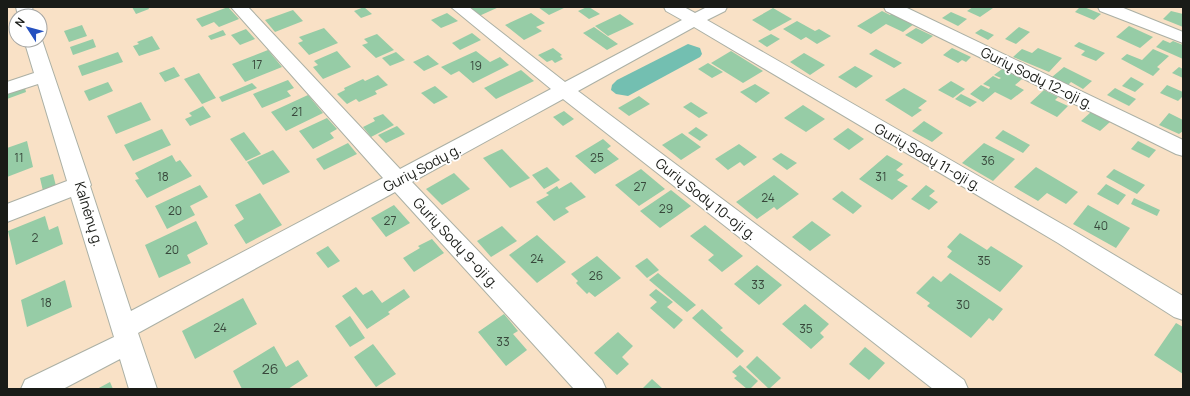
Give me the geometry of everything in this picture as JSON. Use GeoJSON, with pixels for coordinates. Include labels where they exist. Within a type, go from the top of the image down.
{"type":"FeatureCollection","features":[{"type":"Feature","properties":{"kind":"street","name":"Gurių Sodų 9-oji g."},"geometry":{"type":"LineString","coordinates":[[239,7],[398,181],[592,389]]}},
{"type":"Feature","properties":{"kind":"street","name":"Gurių Sodų 10-oji g."},"geometry":{"type":"LineString","coordinates":[[459,7],[565,91],[954,389]]}},
{"type":"Feature","properties":{"kind":"street","name":"Gurių Sodų 11-oji g."},"geometry":{"type":"LineString","coordinates":[[672,7],[1066,238],[1183,309]]}},
{"type":"Feature","properties":{"kind":"street","name":"Gurių Sodų g."},"geometry":{"type":"LineString","coordinates":[[35,389],[127,334],[398,181],[719,7]]}},
{"type":"Feature","properties":{"kind":"street","name":"Gurių Sodų 12-oji g."},"geometry":{"type":"LineString","coordinates":[[892,7],[1183,149]]}},
{"type":"Feature","properties":{"kind":"street"},"geometry":{"type":"LineString","coordinates":[[1106,7],[1183,38]]}},
{"type":"Feature","properties":{"kind":"street","name":"Kalnėnų g."},"geometry":{"type":"LineString","coordinates":[[35,48],[144,389]]}},
{"type":"Feature","properties":{"kind":"street"},"geometry":{"type":"LineString","coordinates":[[7,88],[44,76]]}},
{"type":"Feature","properties":{"kind":"street"},"geometry":{"type":"LineString","coordinates":[[7,213],[80,185]]}},
{"type":"Feature","properties":{"kind":"shaded area"},"geometry":{"type":"Polygon","coordinates":[[[7,7],[1183,7],[1183,389],[7,389],[7,7]]]}},
{"type":"Feature","properties":{"kind":"water"},"geometry":{"type":"Polygon","coordinates":[[[688,44],[700,48],[702,54],[700,57],[628,96],[616,94],[611,90],[612,85],[617,80],[688,44]]]}},
{"type":"Feature","properties":{"kind":"building"},"geometry":{"type":"Polygon","coordinates":[[[132,7],[148,7],[149,9],[136,14],[132,7]]]}},
{"type":"Feature","properties":{"kind":"building"},"geometry":{"type":"Polygon","coordinates":[[[228,7],[239,19],[219,27],[214,22],[202,27],[196,19],[228,7]]]}},
{"type":"Feature","properties":{"kind":"building"},"geometry":{"type":"Polygon","coordinates":[[[364,7],[372,14],[361,18],[354,11],[364,7]]]}},
{"type":"Feature","properties":{"kind":"building"},"geometry":{"type":"Polygon","coordinates":[[[469,7],[499,7],[479,16],[469,7]]]}},
{"type":"Feature","properties":{"kind":"building"},"geometry":{"type":"Polygon","coordinates":[[[538,7],[566,7],[549,15],[538,7]]]}},
{"type":"Feature","properties":{"kind":"building"},"geometry":{"type":"Polygon","coordinates":[[[587,7],[600,14],[589,19],[578,11],[587,7]]]}},
{"type":"Feature","properties":{"kind":"building"},"geometry":{"type":"Polygon","coordinates":[[[973,7],[993,8],[980,17],[967,11],[973,7]]]}},
{"type":"Feature","properties":{"kind":"building"},"geometry":{"type":"Polygon","coordinates":[[[1080,7],[1084,7],[1101,14],[1094,20],[1075,12],[1080,7]]]}},
{"type":"Feature","properties":{"kind":"building"},"geometry":{"type":"Polygon","coordinates":[[[773,8],[792,19],[770,31],[752,20],[773,8]]]}},
{"type":"Feature","properties":{"kind":"building"},"geometry":{"type":"Polygon","coordinates":[[[293,10],[303,21],[275,32],[265,20],[293,10]]]}},
{"type":"Feature","properties":{"kind":"building"},"geometry":{"type":"Polygon","coordinates":[[[882,11],[890,15],[892,13],[914,24],[903,32],[886,24],[871,34],[857,26],[882,11]]]}},
{"type":"Feature","properties":{"kind":"building"},"geometry":{"type":"Polygon","coordinates":[[[1171,11],[1183,14],[1183,27],[1163,19],[1171,11]]]}},
{"type":"Feature","properties":{"kind":"building"},"geometry":{"type":"Polygon","coordinates":[[[951,12],[967,19],[958,26],[942,18],[951,12]]]}},
{"type":"Feature","properties":{"kind":"building"},"geometry":{"type":"Polygon","coordinates":[[[447,13],[458,21],[441,28],[431,20],[447,13]]]}},
{"type":"Feature","properties":{"kind":"building"},"geometry":{"type":"Polygon","coordinates":[[[531,13],[545,23],[536,27],[542,31],[524,40],[505,25],[531,13]]]}},
{"type":"Feature","properties":{"kind":"building"},"geometry":{"type":"Polygon","coordinates":[[[620,14],[634,24],[608,36],[595,26],[620,14]]]}},
{"type":"Feature","properties":{"kind":"building"},"geometry":{"type":"Polygon","coordinates":[[[797,21],[815,31],[819,29],[831,36],[817,44],[806,37],[801,40],[783,29],[797,21]]]}},
{"type":"Feature","properties":{"kind":"building"},"geometry":{"type":"Polygon","coordinates":[[[82,25],[87,36],[69,42],[64,31],[82,25]]]}},
{"type":"Feature","properties":{"kind":"building"},"geometry":{"type":"Polygon","coordinates":[[[1129,26],[1153,37],[1140,48],[1116,37],[1129,26]]]}},
{"type":"Feature","properties":{"kind":"building"},"geometry":{"type":"Polygon","coordinates":[[[594,27],[618,44],[607,50],[583,33],[594,27]]]}},
{"type":"Feature","properties":{"kind":"building"},"geometry":{"type":"Polygon","coordinates":[[[1019,27],[1030,32],[1016,44],[1005,39],[1019,27]]]}},
{"type":"Feature","properties":{"kind":"building"},"geometry":{"type":"Polygon","coordinates":[[[324,28],[338,43],[309,55],[298,43],[303,41],[299,37],[324,28]]]}},
{"type":"Feature","properties":{"kind":"building"},"geometry":{"type":"Polygon","coordinates":[[[916,28],[933,36],[922,44],[905,35],[916,28]]]}},
{"type":"Feature","properties":{"kind":"building"},"geometry":{"type":"Polygon","coordinates":[[[246,29],[255,39],[240,45],[231,35],[246,29]]]}},
{"type":"Feature","properties":{"kind":"building"},"geometry":{"type":"Polygon","coordinates":[[[981,29],[994,35],[988,40],[975,33],[981,29]]]}},
{"type":"Feature","properties":{"kind":"building"},"geometry":{"type":"Polygon","coordinates":[[[223,30],[226,35],[211,40],[208,36],[223,30]]]}},
{"type":"Feature","properties":{"kind":"building"},"geometry":{"type":"Polygon","coordinates":[[[472,33],[481,40],[460,50],[452,43],[472,33]]]}},
{"type":"Feature","properties":{"kind":"building"},"geometry":{"type":"Polygon","coordinates":[[[377,34],[394,50],[376,58],[362,45],[368,43],[364,39],[377,34]]]}},
{"type":"Feature","properties":{"kind":"building"},"geometry":{"type":"Polygon","coordinates":[[[771,34],[780,39],[767,47],[758,41],[771,34]]]}},
{"type":"Feature","properties":{"kind":"building"},"geometry":{"type":"Polygon","coordinates":[[[152,36],[160,49],[139,56],[133,46],[139,44],[137,42],[152,36]]]}},
{"type":"Feature","properties":{"kind":"building"},"geometry":{"type":"Polygon","coordinates":[[[93,39],[96,47],[73,55],[70,47],[93,39]]]}},
{"type":"Feature","properties":{"kind":"building"},"geometry":{"type":"Polygon","coordinates":[[[1163,40],[1170,43],[1173,41],[1183,45],[1183,59],[1156,47],[1163,40]]]}},
{"type":"Feature","properties":{"kind":"building"},"geometry":{"type":"Polygon","coordinates":[[[1079,42],[1105,53],[1096,61],[1081,55],[1085,51],[1074,46],[1079,42]]]}},
{"type":"Feature","properties":{"kind":"building"},"geometry":{"type":"Polygon","coordinates":[[[553,48],[562,55],[560,56],[563,59],[555,63],[552,60],[547,62],[538,55],[553,48]]]}},
{"type":"Feature","properties":{"kind":"building"},"geometry":{"type":"Polygon","coordinates":[[[952,48],[971,57],[966,62],[962,60],[958,63],[943,55],[952,48]]]}},
{"type":"Feature","properties":{"kind":"building"},"geometry":{"type":"Polygon","coordinates":[[[1038,48],[1062,58],[1049,72],[1013,57],[1022,49],[1032,53],[1038,48]]]}},
{"type":"Feature","properties":{"kind":"building"},"geometry":{"type":"Polygon","coordinates":[[[876,49],[902,63],[894,68],[869,54],[876,49]]]}},
{"type":"Feature","properties":{"kind":"building"},"geometry":{"type":"Polygon","coordinates":[[[1153,49],[1169,56],[1157,67],[1160,69],[1153,76],[1121,59],[1127,54],[1142,60],[1153,49]]]}},
{"type":"Feature","properties":{"kind":"building"},"geometry":{"type":"Polygon","coordinates":[[[268,50],[282,67],[245,82],[232,64],[268,50]]]}},
{"type":"Feature","properties":{"kind":"building"},"geometry":{"type":"Polygon","coordinates":[[[337,51],[351,67],[323,79],[313,67],[318,65],[314,61],[337,51]]]}},
{"type":"Feature","properties":{"kind":"building"},"geometry":{"type":"Polygon","coordinates":[[[476,51],[490,62],[500,57],[509,65],[473,83],[459,71],[451,75],[441,67],[476,51]]]}},
{"type":"Feature","properties":{"kind":"building"},"geometry":{"type":"Polygon","coordinates":[[[731,51],[763,71],[743,83],[711,63],[731,51]]]}},
{"type":"Feature","properties":{"kind":"building"},"geometry":{"type":"Polygon","coordinates":[[[118,52],[123,62],[82,76],[78,66],[118,52]]]}},
{"type":"Feature","properties":{"kind":"building"},"geometry":{"type":"Polygon","coordinates":[[[396,52],[405,60],[390,66],[382,58],[396,52]]]}},
{"type":"Feature","properties":{"kind":"building"},"geometry":{"type":"Polygon","coordinates":[[[804,53],[825,65],[810,75],[790,62],[804,53]]]}},
{"type":"Feature","properties":{"kind":"building"},"geometry":{"type":"Polygon","coordinates":[[[428,55],[439,64],[424,71],[413,62],[428,55]]]}},
{"type":"Feature","properties":{"kind":"building"},"geometry":{"type":"Polygon","coordinates":[[[708,63],[723,72],[712,78],[698,69],[708,63]]]}},
{"type":"Feature","properties":{"kind":"building"},"geometry":{"type":"Polygon","coordinates":[[[855,66],[873,76],[856,88],[838,77],[855,66]]]}},
{"type":"Feature","properties":{"kind":"building"},"geometry":{"type":"Polygon","coordinates":[[[174,67],[180,76],[165,82],[159,73],[174,67]]]}},
{"type":"Feature","properties":{"kind":"building"},"geometry":{"type":"Polygon","coordinates":[[[1064,67],[1092,81],[1083,89],[1071,82],[1068,85],[1052,77],[1064,67]]]}},
{"type":"Feature","properties":{"kind":"building"},"geometry":{"type":"Polygon","coordinates":[[[1179,67],[1183,69],[1183,78],[1172,73],[1179,67]]]}},
{"type":"Feature","properties":{"kind":"building"},"geometry":{"type":"Polygon","coordinates":[[[1002,69],[1022,79],[1015,85],[1024,90],[1011,100],[995,92],[983,102],[970,94],[981,85],[989,89],[990,87],[983,84],[993,76],[999,79],[1001,78],[994,75],[1002,69]]]}},
{"type":"Feature","properties":{"kind":"building"},"geometry":{"type":"Polygon","coordinates":[[[521,70],[534,81],[496,99],[484,88],[521,70]]]}},
{"type":"Feature","properties":{"kind":"building"},"geometry":{"type":"Polygon","coordinates":[[[199,73],[216,98],[202,104],[184,79],[199,73]]]}},
{"type":"Feature","properties":{"kind":"building"},"geometry":{"type":"Polygon","coordinates":[[[378,75],[388,85],[375,91],[377,94],[359,102],[356,99],[347,104],[337,94],[345,90],[344,88],[363,79],[365,81],[378,75]]]}},
{"type":"Feature","properties":{"kind":"building"},"geometry":{"type":"Polygon","coordinates":[[[1131,77],[1144,84],[1135,92],[1122,86],[1131,77]]]}},
{"type":"Feature","properties":{"kind":"building"},"geometry":{"type":"Polygon","coordinates":[[[288,80],[294,88],[287,91],[291,96],[262,108],[253,94],[288,80]]]}},
{"type":"Feature","properties":{"kind":"building"},"geometry":{"type":"Polygon","coordinates":[[[951,81],[965,89],[953,98],[938,90],[951,81]]]}},
{"type":"Feature","properties":{"kind":"building"},"geometry":{"type":"Polygon","coordinates":[[[108,82],[113,91],[89,101],[84,91],[108,82]]]}},
{"type":"Feature","properties":{"kind":"building"},"geometry":{"type":"Polygon","coordinates":[[[252,83],[257,88],[222,102],[219,97],[252,83]]]}},
{"type":"Feature","properties":{"kind":"building"},"geometry":{"type":"Polygon","coordinates":[[[755,84],[770,93],[756,103],[740,92],[755,84]]]}},
{"type":"Feature","properties":{"kind":"building"},"geometry":{"type":"Polygon","coordinates":[[[1167,85],[1183,92],[1183,96],[1178,101],[1160,93],[1167,85]]]}},
{"type":"Feature","properties":{"kind":"building"},"geometry":{"type":"Polygon","coordinates":[[[435,86],[448,97],[434,104],[421,93],[435,86]]]}},
{"type":"Feature","properties":{"kind":"building"},"geometry":{"type":"Polygon","coordinates":[[[25,88],[26,92],[7,99],[7,94],[25,88]]]}},
{"type":"Feature","properties":{"kind":"building"},"geometry":{"type":"Polygon","coordinates":[[[904,88],[927,101],[918,108],[922,110],[912,117],[885,100],[904,88]]]}},
{"type":"Feature","properties":{"kind":"building"},"geometry":{"type":"Polygon","coordinates":[[[1115,88],[1136,99],[1129,106],[1107,95],[1115,88]]]}},
{"type":"Feature","properties":{"kind":"building"},"geometry":{"type":"Polygon","coordinates":[[[1044,90],[1058,97],[1055,100],[1068,106],[1057,117],[1030,103],[1044,90]]]}},
{"type":"Feature","properties":{"kind":"building"},"geometry":{"type":"Polygon","coordinates":[[[961,94],[977,102],[970,107],[955,99],[961,94]]]}},
{"type":"Feature","properties":{"kind":"building"},"geometry":{"type":"Polygon","coordinates":[[[308,95],[323,113],[286,131],[271,112],[308,95]]]}},
{"type":"Feature","properties":{"kind":"building"},"geometry":{"type":"Polygon","coordinates":[[[639,96],[650,104],[629,116],[618,108],[639,96]]]}},
{"type":"Feature","properties":{"kind":"building"},"geometry":{"type":"Polygon","coordinates":[[[141,102],[151,120],[116,134],[107,116],[141,102]]]}},
{"type":"Feature","properties":{"kind":"building"},"geometry":{"type":"Polygon","coordinates":[[[691,102],[708,113],[699,118],[683,107],[691,102]]]}},
{"type":"Feature","properties":{"kind":"building"},"geometry":{"type":"Polygon","coordinates":[[[803,105],[825,119],[806,132],[784,118],[803,105]]]}},
{"type":"Feature","properties":{"kind":"building"},"geometry":{"type":"Polygon","coordinates":[[[203,106],[211,117],[190,126],[185,119],[192,116],[189,113],[203,106]]]}},
{"type":"Feature","properties":{"kind":"building"},"geometry":{"type":"Polygon","coordinates":[[[564,111],[574,119],[563,126],[553,117],[564,111]]]}},
{"type":"Feature","properties":{"kind":"building"},"geometry":{"type":"Polygon","coordinates":[[[1091,112],[1110,122],[1100,131],[1081,121],[1091,112]]]}},
{"type":"Feature","properties":{"kind":"building"},"geometry":{"type":"Polygon","coordinates":[[[1169,113],[1183,120],[1183,131],[1179,134],[1159,125],[1169,113]]]}},
{"type":"Feature","properties":{"kind":"building"},"geometry":{"type":"Polygon","coordinates":[[[383,114],[394,125],[371,137],[363,127],[375,121],[373,118],[383,114]]]}},
{"type":"Feature","properties":{"kind":"building"},"geometry":{"type":"Polygon","coordinates":[[[327,118],[337,129],[330,133],[334,138],[313,149],[299,131],[327,118]]]}},
{"type":"Feature","properties":{"kind":"building"},"geometry":{"type":"Polygon","coordinates":[[[924,121],[943,133],[932,142],[912,131],[924,121]]]}},
{"type":"Feature","properties":{"kind":"building"},"geometry":{"type":"Polygon","coordinates":[[[397,126],[405,134],[386,143],[378,135],[397,126]]]}},
{"type":"Feature","properties":{"kind":"building"},"geometry":{"type":"Polygon","coordinates":[[[696,127],[708,135],[700,141],[688,133],[696,127]]]}},
{"type":"Feature","properties":{"kind":"building"},"geometry":{"type":"Polygon","coordinates":[[[848,128],[864,139],[849,150],[833,139],[848,128]]]}},
{"type":"Feature","properties":{"kind":"building"},"geometry":{"type":"Polygon","coordinates":[[[162,129],[171,145],[133,161],[124,145],[162,129]]]}},
{"type":"Feature","properties":{"kind":"building"},"geometry":{"type":"Polygon","coordinates":[[[1003,130],[1030,145],[1023,153],[995,138],[1003,130]]]}},
{"type":"Feature","properties":{"kind":"building"},"geometry":{"type":"Polygon","coordinates":[[[244,132],[261,154],[246,161],[230,139],[244,132]]]}},
{"type":"Feature","properties":{"kind":"building"},"geometry":{"type":"Polygon","coordinates":[[[682,133],[701,147],[681,160],[662,145],[682,133]]]}},
{"type":"Feature","properties":{"kind":"building"},"geometry":{"type":"Polygon","coordinates":[[[603,139],[611,146],[607,149],[619,159],[595,174],[575,156],[603,139]]]}},
{"type":"Feature","properties":{"kind":"building"},"geometry":{"type":"Polygon","coordinates":[[[27,141],[33,167],[7,177],[7,148],[27,141]]]}},
{"type":"Feature","properties":{"kind":"building"},"geometry":{"type":"Polygon","coordinates":[[[1138,141],[1156,150],[1149,158],[1131,149],[1138,141]]]}},
{"type":"Feature","properties":{"kind":"building"},"geometry":{"type":"Polygon","coordinates":[[[348,143],[357,154],[324,170],[316,159],[348,143]]]}},
{"type":"Feature","properties":{"kind":"building"},"geometry":{"type":"Polygon","coordinates":[[[984,143],[1015,159],[993,181],[962,163],[984,143]]]}},
{"type":"Feature","properties":{"kind":"building"},"geometry":{"type":"Polygon","coordinates":[[[739,144],[757,157],[744,166],[740,162],[728,170],[715,159],[739,144]]]}},
{"type":"Feature","properties":{"kind":"building"},"geometry":{"type":"Polygon","coordinates":[[[502,149],[530,178],[510,188],[483,158],[502,149]]]}},
{"type":"Feature","properties":{"kind":"building"},"geometry":{"type":"Polygon","coordinates":[[[273,150],[290,172],[263,185],[247,162],[273,150]]]}},
{"type":"Feature","properties":{"kind":"building"},"geometry":{"type":"Polygon","coordinates":[[[781,153],[797,163],[787,170],[772,159],[781,153]]]}},
{"type":"Feature","properties":{"kind":"building"},"geometry":{"type":"Polygon","coordinates":[[[172,155],[176,162],[180,160],[192,176],[147,198],[135,180],[139,179],[135,173],[172,155]]]}},
{"type":"Feature","properties":{"kind":"building"},"geometry":{"type":"Polygon","coordinates":[[[887,155],[903,164],[896,170],[904,175],[897,180],[908,186],[892,200],[859,179],[887,155]]]}},
{"type":"Feature","properties":{"kind":"building"},"geometry":{"type":"Polygon","coordinates":[[[547,167],[560,180],[544,189],[532,175],[547,167]]]}},
{"type":"Feature","properties":{"kind":"building"},"geometry":{"type":"Polygon","coordinates":[[[1036,167],[1078,192],[1066,204],[1047,193],[1038,201],[1014,187],[1036,167]]]}},
{"type":"Feature","properties":{"kind":"building"},"geometry":{"type":"Polygon","coordinates":[[[641,169],[665,189],[639,206],[615,185],[641,169]]]}},
{"type":"Feature","properties":{"kind":"building"},"geometry":{"type":"Polygon","coordinates":[[[1114,169],[1145,185],[1137,194],[1106,177],[1114,169]]]}},
{"type":"Feature","properties":{"kind":"building"},"geometry":{"type":"Polygon","coordinates":[[[454,173],[470,189],[442,205],[426,189],[454,173]]]}},
{"type":"Feature","properties":{"kind":"building"},"geometry":{"type":"Polygon","coordinates":[[[53,174],[56,186],[43,191],[40,178],[53,174]]]}},
{"type":"Feature","properties":{"kind":"building"},"geometry":{"type":"Polygon","coordinates":[[[774,175],[799,194],[777,210],[774,207],[757,219],[736,202],[774,175]]]}},
{"type":"Feature","properties":{"kind":"building"},"geometry":{"type":"Polygon","coordinates":[[[571,182],[586,197],[565,208],[569,212],[554,221],[536,202],[549,195],[546,193],[557,186],[559,189],[571,182]]]}},
{"type":"Feature","properties":{"kind":"building"},"geometry":{"type":"Polygon","coordinates":[[[1106,184],[1126,195],[1118,205],[1097,194],[1106,184]]]}},
{"type":"Feature","properties":{"kind":"building"},"geometry":{"type":"Polygon","coordinates":[[[200,185],[208,197],[190,206],[195,215],[167,229],[155,206],[200,185]]]}},
{"type":"Feature","properties":{"kind":"building"},"geometry":{"type":"Polygon","coordinates":[[[926,185],[935,191],[929,196],[938,202],[929,210],[911,199],[926,185]]]}},
{"type":"Feature","properties":{"kind":"building"},"geometry":{"type":"Polygon","coordinates":[[[671,190],[691,206],[660,228],[640,211],[671,190]]]}},
{"type":"Feature","properties":{"kind":"building"},"geometry":{"type":"Polygon","coordinates":[[[842,191],[862,206],[853,214],[832,199],[842,191]]]}},
{"type":"Feature","properties":{"kind":"building"},"geometry":{"type":"Polygon","coordinates":[[[260,193],[282,225],[246,244],[234,225],[244,219],[235,205],[260,193]]]}},
{"type":"Feature","properties":{"kind":"building"},"geometry":{"type":"Polygon","coordinates":[[[1134,198],[1160,210],[1157,216],[1131,204],[1134,198]]]}},
{"type":"Feature","properties":{"kind":"building"},"geometry":{"type":"Polygon","coordinates":[[[394,205],[410,223],[386,237],[371,218],[394,205]]]}},
{"type":"Feature","properties":{"kind":"building"},"geometry":{"type":"Polygon","coordinates":[[[1088,205],[1130,228],[1116,248],[1073,224],[1088,205]]]}},
{"type":"Feature","properties":{"kind":"building"},"geometry":{"type":"Polygon","coordinates":[[[45,216],[49,230],[58,226],[63,244],[16,265],[8,231],[45,216]]]}},
{"type":"Feature","properties":{"kind":"building"},"geometry":{"type":"Polygon","coordinates":[[[196,221],[208,244],[187,255],[191,263],[159,278],[145,245],[196,221]]]}},
{"type":"Feature","properties":{"kind":"building"},"geometry":{"type":"Polygon","coordinates":[[[812,221],[831,235],[810,251],[792,237],[812,221]]]}},
{"type":"Feature","properties":{"kind":"building"},"geometry":{"type":"Polygon","coordinates":[[[705,225],[743,256],[722,272],[708,260],[714,255],[690,236],[705,225]]]}},
{"type":"Feature","properties":{"kind":"building"},"geometry":{"type":"Polygon","coordinates":[[[502,226],[517,241],[491,257],[477,241],[502,226]]]}},
{"type":"Feature","properties":{"kind":"building"},"geometry":{"type":"Polygon","coordinates":[[[960,233],[987,250],[991,246],[1023,266],[1000,292],[947,257],[952,251],[947,247],[960,233]]]}},
{"type":"Feature","properties":{"kind":"building"},"geometry":{"type":"Polygon","coordinates":[[[537,235],[566,262],[537,283],[509,255],[537,235]]]}},
{"type":"Feature","properties":{"kind":"building"},"geometry":{"type":"Polygon","coordinates":[[[432,239],[444,253],[414,272],[403,258],[420,248],[418,246],[432,239]]]}},
{"type":"Feature","properties":{"kind":"building"},"geometry":{"type":"Polygon","coordinates":[[[328,246],[340,261],[328,268],[316,253],[328,246]]]}},
{"type":"Feature","properties":{"kind":"building"},"geometry":{"type":"Polygon","coordinates":[[[597,256],[621,278],[595,297],[589,292],[587,294],[576,283],[578,281],[571,274],[597,256]]]}},
{"type":"Feature","properties":{"kind":"building"},"geometry":{"type":"Polygon","coordinates":[[[647,258],[659,270],[647,278],[635,266],[647,258]]]}},
{"type":"Feature","properties":{"kind":"building"},"geometry":{"type":"Polygon","coordinates":[[[757,265],[782,285],[759,305],[734,284],[757,265]]]}},
{"type":"Feature","properties":{"kind":"building"},"geometry":{"type":"Polygon","coordinates":[[[658,273],[696,305],[687,312],[649,280],[658,273]]]}},
{"type":"Feature","properties":{"kind":"building"},"geometry":{"type":"Polygon","coordinates":[[[950,273],[1003,309],[993,321],[989,318],[971,338],[927,306],[930,303],[916,293],[933,276],[941,282],[950,273]]]}},
{"type":"Feature","properties":{"kind":"building"},"geometry":{"type":"Polygon","coordinates":[[[65,280],[72,307],[27,327],[21,300],[65,280]]]}},
{"type":"Feature","properties":{"kind":"building"},"geometry":{"type":"Polygon","coordinates":[[[356,287],[363,295],[372,290],[382,303],[404,289],[410,297],[388,312],[390,314],[367,329],[342,296],[356,287]]]}},
{"type":"Feature","properties":{"kind":"building"},"geometry":{"type":"Polygon","coordinates":[[[656,289],[673,302],[667,307],[683,320],[674,329],[650,308],[657,302],[649,295],[656,289]]]}},
{"type":"Feature","properties":{"kind":"building"},"geometry":{"type":"Polygon","coordinates":[[[243,298],[257,324],[195,359],[182,331],[243,298]]]}},
{"type":"Feature","properties":{"kind":"building"},"geometry":{"type":"Polygon","coordinates":[[[805,304],[829,324],[820,333],[824,337],[811,349],[782,324],[805,304]]]}},
{"type":"Feature","properties":{"kind":"building"},"geometry":{"type":"Polygon","coordinates":[[[702,309],[723,328],[720,330],[744,351],[737,358],[692,318],[702,309]]]}},
{"type":"Feature","properties":{"kind":"building"},"geometry":{"type":"Polygon","coordinates":[[[504,314],[518,331],[513,334],[527,350],[506,366],[478,332],[504,314]]]}},
{"type":"Feature","properties":{"kind":"building"},"geometry":{"type":"Polygon","coordinates":[[[350,316],[365,338],[350,347],[335,326],[350,316]]]}},
{"type":"Feature","properties":{"kind":"building"},"geometry":{"type":"Polygon","coordinates":[[[1176,323],[1183,327],[1183,374],[1154,355],[1176,323]]]}},
{"type":"Feature","properties":{"kind":"building"},"geometry":{"type":"Polygon","coordinates":[[[618,332],[633,346],[622,357],[629,364],[617,375],[594,353],[618,332]]]}},
{"type":"Feature","properties":{"kind":"building"},"geometry":{"type":"Polygon","coordinates":[[[373,344],[396,374],[376,387],[354,357],[373,344]]]}},
{"type":"Feature","properties":{"kind":"building"},"geometry":{"type":"Polygon","coordinates":[[[274,346],[286,367],[298,360],[308,376],[288,389],[242,389],[233,371],[274,346]]]}},
{"type":"Feature","properties":{"kind":"building"},"geometry":{"type":"Polygon","coordinates":[[[865,347],[885,363],[869,380],[849,364],[865,347]]]}},
{"type":"Feature","properties":{"kind":"building"},"geometry":{"type":"Polygon","coordinates":[[[757,356],[781,378],[769,389],[746,367],[757,356]]]}},
{"type":"Feature","properties":{"kind":"building"},"geometry":{"type":"Polygon","coordinates":[[[740,365],[758,381],[750,389],[747,389],[734,378],[737,376],[732,372],[740,365]]]}},
{"type":"Feature","properties":{"kind":"building"},"geometry":{"type":"Polygon","coordinates":[[[652,379],[663,389],[642,389],[652,379]]]}},
{"type":"Feature","properties":{"kind":"building"},"geometry":{"type":"Polygon","coordinates":[[[110,382],[113,389],[97,389],[110,382]]]}}]}
